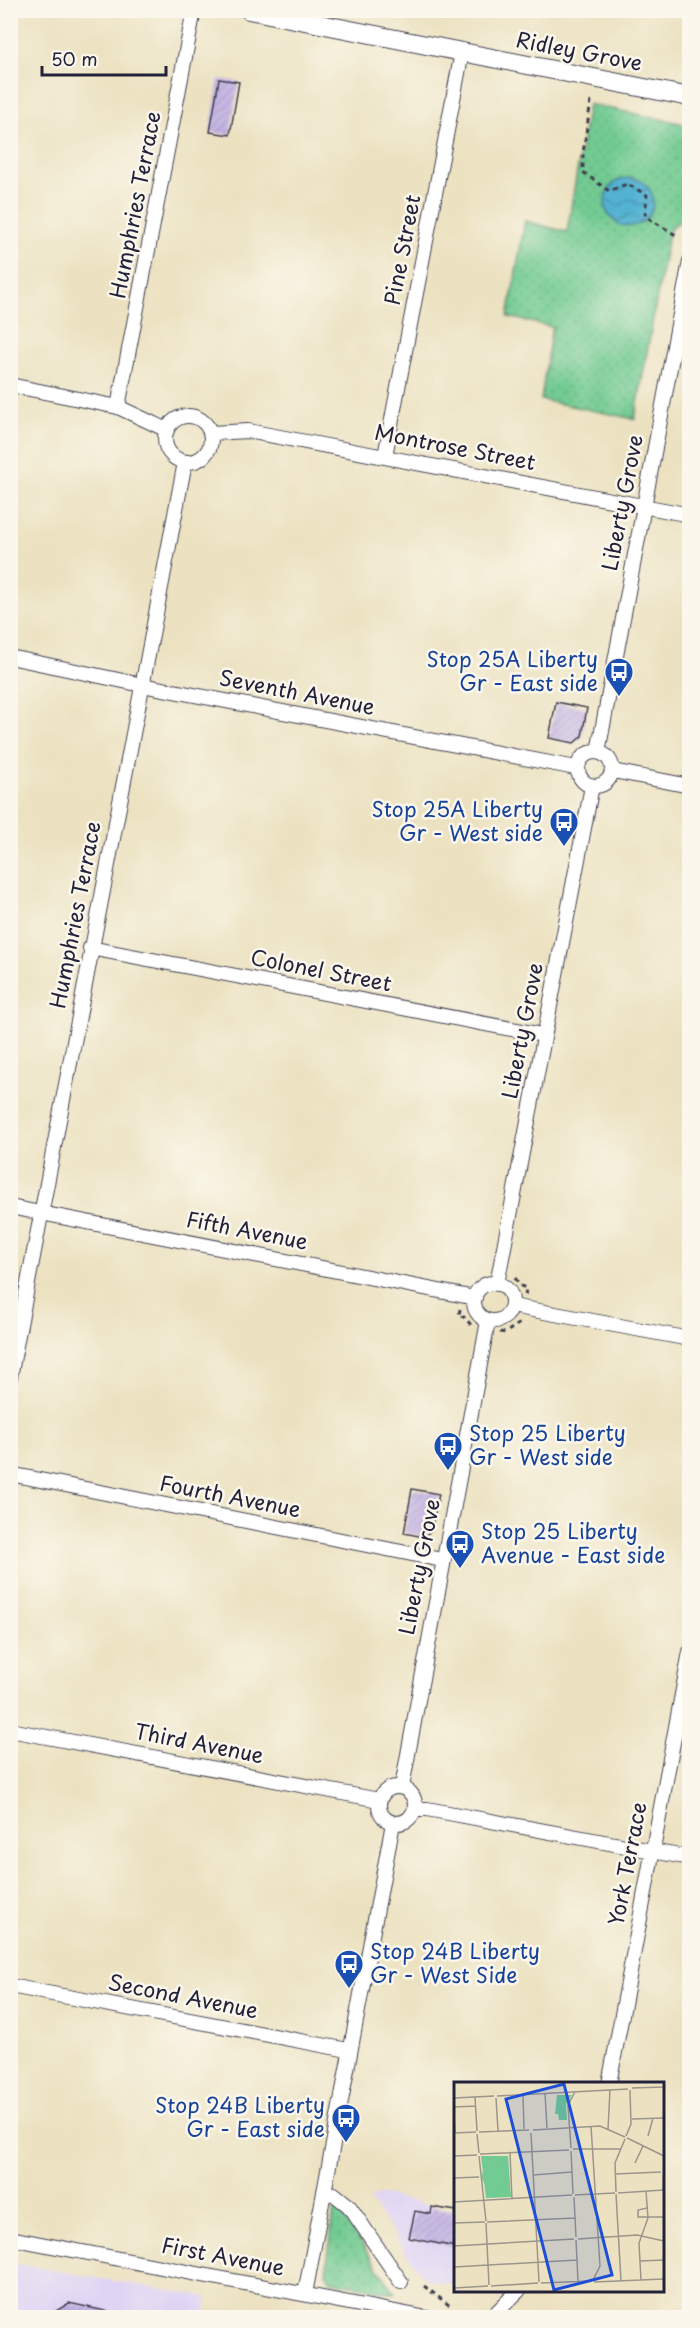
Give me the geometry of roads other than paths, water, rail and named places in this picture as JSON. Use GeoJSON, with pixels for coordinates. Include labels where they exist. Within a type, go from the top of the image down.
{"type":"FeatureCollection","features":[{"type":"Feature","properties":{"kind":"street","name":"Humphries Terrace"},"geometry":{"type":"LineString","coordinates":[[118,407],[194,10]]}},
{"type":"Feature","properties":{"kind":"street","name":"Ridley Grove"},"geometry":{"type":"LineString","coordinates":[[249,10],[690,97]]}},
{"type":"Feature","properties":{"kind":"street","name":"Pine Street"},"geometry":{"type":"LineString","coordinates":[[385,456],[462,52]]}},
{"type":"Feature","properties":{"kind":"street","name":"Liberty Grove"},"geometry":{"type":"LineString","coordinates":[[598,752],[690,261]]}},
{"type":"Feature","properties":{"kind":"street"},"geometry":{"type":"LineString","coordinates":[[10,386],[118,407],[167,430]]}},
{"type":"Feature","properties":{"kind":"street"},"geometry":{"type":"LineString","coordinates":[[194,417],[201,420],[211,433],[210,448],[206,455],[192,462],[184,462],[170,454],[165,438],[167,430],[178,418],[194,417]]}},
{"type":"Feature","properties":{"kind":"street","name":"Montrose Street"},"geometry":{"type":"LineString","coordinates":[[211,433],[248,431],[690,515]]}},
{"type":"Feature","properties":{"kind":"street","name":"Humphries Terrace"},"geometry":{"type":"LineString","coordinates":[[10,1377],[184,462]]}},
{"type":"Feature","properties":{"kind":"street","name":"Seventh Avenue"},"geometry":{"type":"LineString","coordinates":[[10,657],[142,686],[576,768]]}},
{"type":"Feature","properties":{"kind":"street"},"geometry":{"type":"LineString","coordinates":[[598,752],[606,756],[613,771],[602,785],[592,786],[577,774],[576,768],[588,754],[598,752]]}},
{"type":"Feature","properties":{"kind":"street"},"geometry":{"type":"LineString","coordinates":[[613,771],[690,786]]}},
{"type":"Feature","properties":{"kind":"street","name":"Liberty Grove"},"geometry":{"type":"LineString","coordinates":[[497,1284],[592,786]]}},
{"type":"Feature","properties":{"kind":"street","name":"Colonel Street"},"geometry":{"type":"LineString","coordinates":[[90,948],[543,1035]]}},
{"type":"Feature","properties":{"kind":"street","name":"Fifth Avenue"},"geometry":{"type":"LineString","coordinates":[[10,1207],[475,1298]]}},
{"type":"Feature","properties":{"kind":"street"},"geometry":{"type":"LineString","coordinates":[[497,1284],[509,1292],[512,1306],[503,1319],[488,1321],[477,1312],[475,1298],[480,1288],[497,1284]]}},
{"type":"Feature","properties":{"kind":"street"},"geometry":{"type":"LineString","coordinates":[[512,1306],[690,1339]]}},
{"type":"Feature","properties":{"kind":"street","name":"Liberty Grove"},"geometry":{"type":"LineString","coordinates":[[402,1786],[488,1321]]}},
{"type":"Feature","properties":{"kind":"street","name":"Fourth Avenue"},"geometry":{"type":"LineString","coordinates":[[10,1474],[442,1560]]}},
{"type":"Feature","properties":{"kind":"street","name":"York Terrace"},"geometry":{"type":"LineString","coordinates":[[609,2082],[690,1652]]}},
{"type":"Feature","properties":{"kind":"street","name":"Third Avenue"},"geometry":{"type":"LineString","coordinates":[[10,1730],[379,1800]]}},
{"type":"Feature","properties":{"kind":"street"},"geometry":{"type":"LineString","coordinates":[[402,1786],[415,1800],[415,1809],[411,1818],[402,1823],[393,1823],[384,1818],[379,1810],[379,1800],[384,1792],[392,1787],[402,1786]]}},
{"type":"Feature","properties":{"kind":"street"},"geometry":{"type":"LineString","coordinates":[[415,1809],[427,1809],[690,1858]]}},
{"type":"Feature","properties":{"kind":"street"},"geometry":{"type":"LineString","coordinates":[[305,2294],[348,2050],[393,1823]]}},
{"type":"Feature","properties":{"kind":"street","name":"Second Avenue"},"geometry":{"type":"LineString","coordinates":[[10,1986],[348,2050]]}},
{"type":"Feature","properties":{"kind":"street"},"geometry":{"type":"LineString","coordinates":[[324,2193],[334,2194],[349,2206],[401,2282]]}},
{"type":"Feature","properties":{"kind":"street","name":"First Avenue"},"geometry":{"type":"LineString","coordinates":[[10,2238],[428,2318]]}},
{"type":"Feature","properties":{"kind":"street"},"geometry":{"type":"LineString","coordinates":[[491,2318],[517,2292]]}},
{"type":"Feature","properties":{"kind":"water"},"geometry":{"type":"Polygon","coordinates":[[[624,178],[634,178],[646,185],[653,197],[653,207],[646,219],[634,226],[624,226],[609,215],[605,207],[605,197],[616,182],[624,178]]]}},
{"type":"Feature","properties":{"kind":"place","name":"Stop 25A Liberty Gr - East side"},"geometry":{"type":"Point","coordinates":[619,698]}},
{"type":"Feature","properties":{"kind":"place","name":"Stop 25A Liberty Gr - West side"},"geometry":{"type":"Point","coordinates":[564,848]}},
{"type":"Feature","properties":{"kind":"place","name":"Stop 25 Liberty Gr - West side"},"geometry":{"type":"Point","coordinates":[448,1472]}},
{"type":"Feature","properties":{"kind":"place","name":"Stop 25 Liberty Avenue - East side"},"geometry":{"type":"Point","coordinates":[460,1570]}},
{"type":"Feature","properties":{"kind":"place","name":"Stop 24B Liberty Gr - West Side"},"geometry":{"type":"Point","coordinates":[349,1990]}},
{"type":"Feature","properties":{"kind":"place","name":"Stop 24B Liberty Gr - East side"},"geometry":{"type":"Point","coordinates":[346,2144]}}]}
